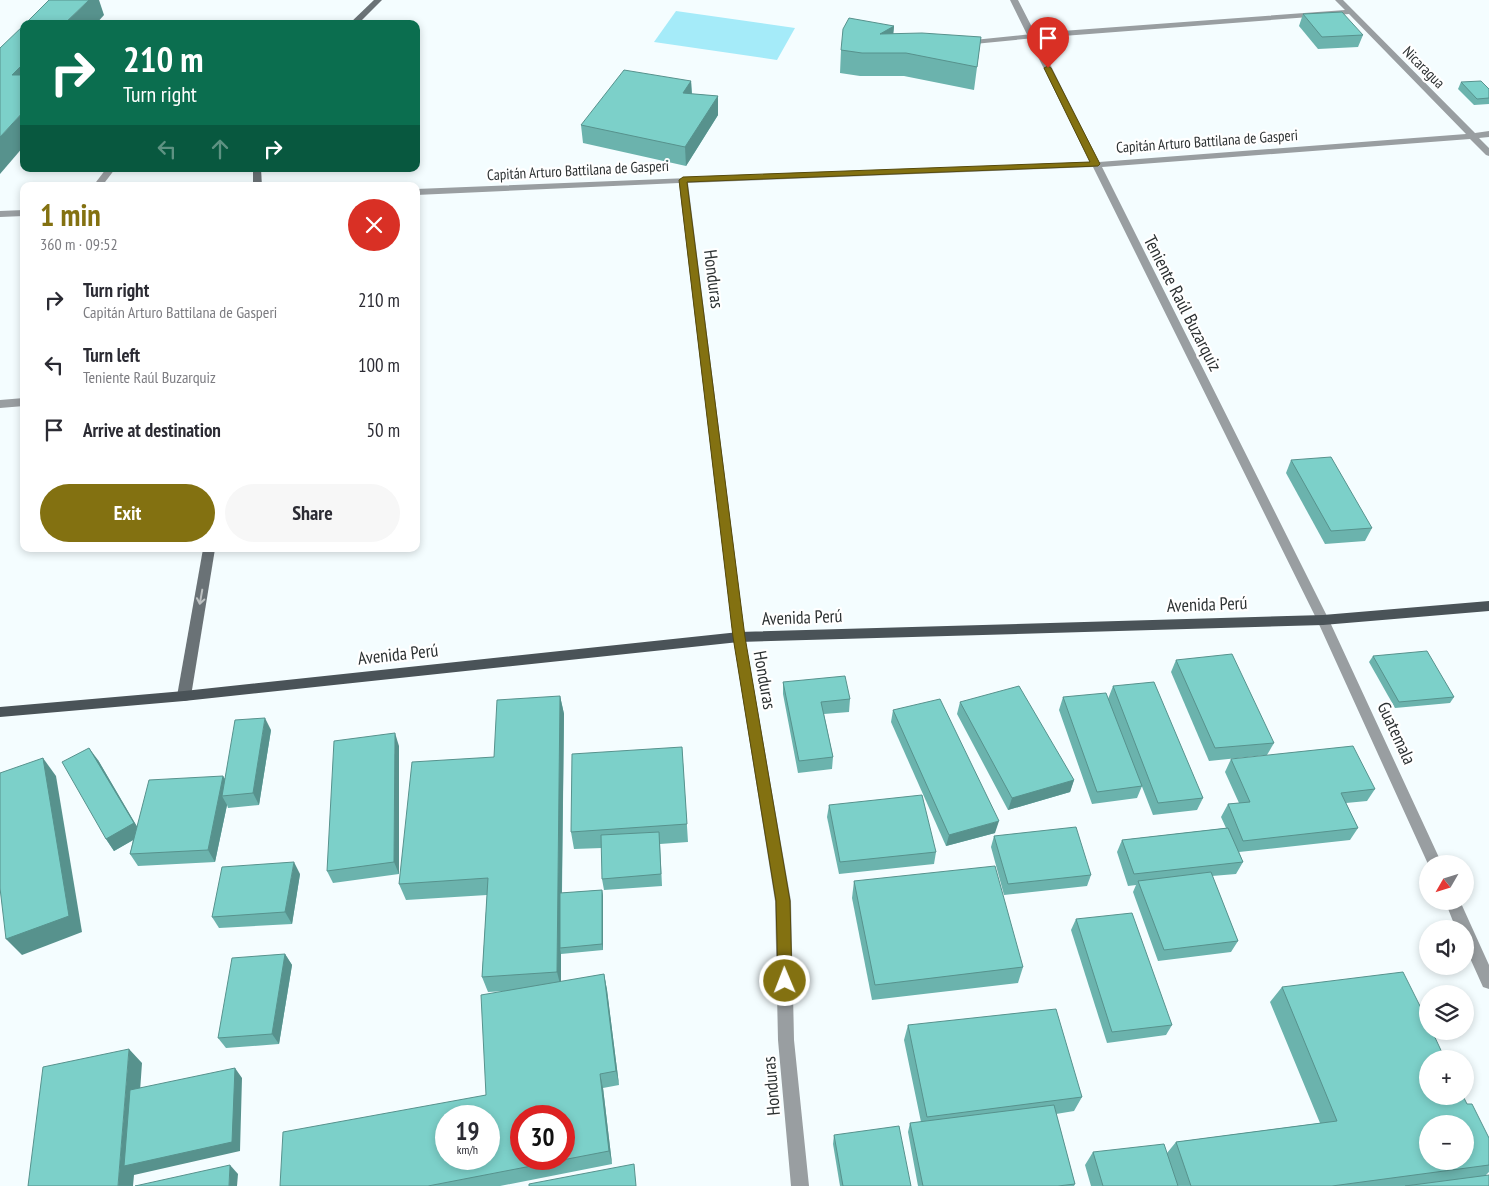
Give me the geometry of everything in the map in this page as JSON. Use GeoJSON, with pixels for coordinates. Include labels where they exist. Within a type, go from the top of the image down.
{"type":"FeatureCollection","features":[{"type":"Feature","properties":{"kind":"main road","name":"Avenida Perú"},"geometry":{"type":"LineString","coordinates":[[0,712],[184,696],[739,637],[1323,620],[1489,606]]}},
{"type":"Feature","properties":{"kind":"street"},"geometry":{"type":"LineString","coordinates":[[357,20],[378,0]]}},
{"type":"Feature","properties":{"kind":"street","name":"Teniente Raúl Buzarquiz"},"geometry":{"type":"LineString","coordinates":[[1014,0],[1323,620]]}},
{"type":"Feature","properties":{"kind":"street","name":"Nicaragua"},"geometry":{"type":"LineString","coordinates":[[1339,0],[1489,153]]}},
{"type":"Feature","properties":{"kind":"street"},"geometry":{"type":"LineString","coordinates":[[959,43],[1350,12]]}},
{"type":"Feature","properties":{"kind":"street","name":"Capitán Arturo Battilana de Gasperi"},"geometry":{"type":"LineString","coordinates":[[420,192],[1096,164],[1489,134]]}},
{"type":"Feature","properties":{"kind":"street"},"geometry":{"type":"LineString","coordinates":[[100,182],[109,172]]}},
{"type":"Feature","properties":{"kind":"street","name":"Honduras"},"geometry":{"type":"LineString","coordinates":[[683,180],[739,637],[783,901],[786,1040],[800,1186]]}},
{"type":"Feature","properties":{"kind":"street"},"geometry":{"type":"LineString","coordinates":[[0,214],[20,213]]}},
{"type":"Feature","properties":{"kind":"street"},"geometry":{"type":"LineString","coordinates":[[0,404],[20,402]]}},
{"type":"Feature","properties":{"kind":"street"},"geometry":{"type":"LineString","coordinates":[[184,696],[208,552]]}},
{"type":"Feature","properties":{"kind":"street","name":"Guatemala"},"geometry":{"type":"LineString","coordinates":[[1323,620],[1431,855]]}},
{"type":"Feature","properties":{"kind":"street"},"geometry":{"type":"LineString","coordinates":[[1474,949],[1489,982]]}},
{"type":"Feature","properties":{"kind":"shaded area"},"geometry":{"type":"Polygon","coordinates":[[[676,11],[795,28],[777,60],[654,42],[676,11]]]}},
{"type":"Feature","properties":{"kind":"building"},"geometry":{"type":"Polygon","coordinates":[[[49,0],[89,0],[68,20],[29,20],[49,0]]]}},
{"type":"Feature","properties":{"kind":"building"},"geometry":{"type":"Polygon","coordinates":[[[1342,12],[1363,35],[1322,37],[1303,14],[1342,12]]]}},
{"type":"Feature","properties":{"kind":"building"},"geometry":{"type":"Polygon","coordinates":[[[849,18],[894,26],[880,34],[922,33],[981,37],[977,67],[906,53],[862,53],[841,50],[843,29],[849,18]]]}},
{"type":"Feature","properties":{"kind":"building"},"geometry":{"type":"Polygon","coordinates":[[[20,29],[20,67],[12,75],[20,75],[20,115],[0,137],[0,48],[20,29]]]}},
{"type":"Feature","properties":{"kind":"building"},"geometry":{"type":"Polygon","coordinates":[[[624,70],[691,81],[683,93],[718,96],[685,147],[581,125],[624,70]]]}},
{"type":"Feature","properties":{"kind":"building"},"geometry":{"type":"Polygon","coordinates":[[[1481,81],[1489,89],[1489,98],[1477,99],[1461,82],[1481,81]]]}},
{"type":"Feature","properties":{"kind":"building"},"geometry":{"type":"Polygon","coordinates":[[[1331,457],[1372,528],[1331,531],[1291,460],[1331,457]]]}},
{"type":"Feature","properties":{"kind":"building"},"geometry":{"type":"Polygon","coordinates":[[[1427,651],[1454,697],[1399,702],[1373,656],[1427,651]]]}},
{"type":"Feature","properties":{"kind":"building"},"geometry":{"type":"Polygon","coordinates":[[[1232,654],[1274,743],[1215,748],[1176,660],[1232,654]]]}},
{"type":"Feature","properties":{"kind":"building"},"geometry":{"type":"Polygon","coordinates":[[[845,676],[850,699],[821,702],[833,757],[799,761],[783,682],[845,676]]]}},
{"type":"Feature","properties":{"kind":"building"},"geometry":{"type":"Polygon","coordinates":[[[1154,682],[1203,798],[1158,803],[1113,686],[1154,682]]]}},
{"type":"Feature","properties":{"kind":"building"},"geometry":{"type":"Polygon","coordinates":[[[1019,686],[1074,780],[1012,798],[960,702],[1019,686]]]}},
{"type":"Feature","properties":{"kind":"building"},"geometry":{"type":"Polygon","coordinates":[[[1106,693],[1142,786],[1097,792],[1063,697],[1106,693]]]}},
{"type":"Feature","properties":{"kind":"building"},"geometry":{"type":"Polygon","coordinates":[[[560,696],[557,972],[482,977],[488,878],[399,884],[412,762],[494,757],[497,700],[560,696]]]}},
{"type":"Feature","properties":{"kind":"building"},"geometry":{"type":"Polygon","coordinates":[[[940,699],[999,821],[949,835],[893,710],[940,699]]]}},
{"type":"Feature","properties":{"kind":"building"},"geometry":{"type":"Polygon","coordinates":[[[265,718],[253,793],[222,796],[235,720],[265,718]]]}},
{"type":"Feature","properties":{"kind":"building"},"geometry":{"type":"Polygon","coordinates":[[[395,733],[394,862],[327,871],[334,741],[395,733]]]}},
{"type":"Feature","properties":{"kind":"building"},"geometry":{"type":"Polygon","coordinates":[[[1353,746],[1375,789],[1341,793],[1358,828],[1243,841],[1228,804],[1250,802],[1231,759],[1353,746]]]}},
{"type":"Feature","properties":{"kind":"building"},"geometry":{"type":"Polygon","coordinates":[[[682,747],[687,824],[571,832],[572,754],[682,747]]]}},
{"type":"Feature","properties":{"kind":"building"},"geometry":{"type":"Polygon","coordinates":[[[89,748],[134,823],[106,839],[62,762],[89,748]]]}},
{"type":"Feature","properties":{"kind":"building"},"geometry":{"type":"Polygon","coordinates":[[[43,758],[69,916],[6,939],[0,888],[0,773],[43,758]]]}},
{"type":"Feature","properties":{"kind":"building"},"geometry":{"type":"Polygon","coordinates":[[[223,776],[208,850],[130,854],[149,780],[223,776]]]}},
{"type":"Feature","properties":{"kind":"building"},"geometry":{"type":"Polygon","coordinates":[[[922,795],[936,852],[840,862],[829,805],[922,795]]]}},
{"type":"Feature","properties":{"kind":"building"},"geometry":{"type":"Polygon","coordinates":[[[1076,827],[1091,875],[1008,884],[994,836],[1076,827]]]}},
{"type":"Feature","properties":{"kind":"building"},"geometry":{"type":"Polygon","coordinates":[[[1228,828],[1243,862],[1134,874],[1122,840],[1228,828]]]}},
{"type":"Feature","properties":{"kind":"building"},"geometry":{"type":"Polygon","coordinates":[[[659,832],[661,874],[602,879],[601,835],[659,832]]]}},
{"type":"Feature","properties":{"kind":"building"},"geometry":{"type":"Polygon","coordinates":[[[294,862],[285,912],[212,917],[222,867],[294,862]]]}},
{"type":"Feature","properties":{"kind":"building"},"geometry":{"type":"Polygon","coordinates":[[[995,866],[1023,967],[875,985],[854,881],[995,866]]]}},
{"type":"Feature","properties":{"kind":"building"},"geometry":{"type":"Polygon","coordinates":[[[1211,872],[1238,941],[1164,950],[1138,881],[1211,872]]]}},
{"type":"Feature","properties":{"kind":"building"},"geometry":{"type":"Polygon","coordinates":[[[602,890],[602,944],[560,948],[560,893],[602,890]]]}},
{"type":"Feature","properties":{"kind":"building"},"geometry":{"type":"Polygon","coordinates":[[[1132,913],[1172,1025],[1112,1032],[1076,919],[1132,913]]]}},
{"type":"Feature","properties":{"kind":"building"},"geometry":{"type":"Polygon","coordinates":[[[285,954],[272,1034],[218,1038],[232,958],[285,954]]]}},
{"type":"Feature","properties":{"kind":"building"},"geometry":{"type":"Polygon","coordinates":[[[1403,972],[1419,1004],[1419,1040],[1436,1040],[1441,1050],[1419,1050],[1419,1105],[1472,1105],[1489,1138],[1489,1165],[1474,1167],[1474,1115],[1419,1115],[1419,1170],[1452,1170],[1332,1186],[1191,1186],[1176,1142],[1337,1121],[1282,987],[1403,972]]]}},
{"type":"Feature","properties":{"kind":"building"},"geometry":{"type":"Polygon","coordinates":[[[604,974],[616,1071],[600,1074],[609,1151],[575,1158],[575,1105],[510,1105],[511,1170],[428,1186],[280,1186],[283,1132],[486,1095],[481,995],[604,974]]]}},
{"type":"Feature","properties":{"kind":"building"},"geometry":{"type":"Polygon","coordinates":[[[1056,1009],[1082,1097],[927,1117],[908,1025],[1056,1009]]]}},
{"type":"Feature","properties":{"kind":"building"},"geometry":{"type":"Polygon","coordinates":[[[129,1049],[118,1186],[28,1186],[43,1067],[129,1049]]]}},
{"type":"Feature","properties":{"kind":"building"},"geometry":{"type":"Polygon","coordinates":[[[235,1068],[232,1142],[124,1166],[130,1090],[235,1068]]]}},
{"type":"Feature","properties":{"kind":"building"},"geometry":{"type":"Polygon","coordinates":[[[1054,1105],[1075,1184],[1058,1186],[923,1186],[910,1123],[1054,1105]]]}},
{"type":"Feature","properties":{"kind":"building"},"geometry":{"type":"Polygon","coordinates":[[[899,1126],[911,1186],[843,1186],[834,1135],[899,1126]]]}},
{"type":"Feature","properties":{"kind":"building"},"geometry":{"type":"Polygon","coordinates":[[[1164,1144],[1178,1186],[1103,1186],[1093,1152],[1164,1144]]]}},
{"type":"Feature","properties":{"kind":"building"},"geometry":{"type":"Polygon","coordinates":[[[634,1164],[636,1186],[529,1186],[529,1184],[634,1164]]]}},
{"type":"Feature","properties":{"kind":"building"},"geometry":{"type":"Polygon","coordinates":[[[230,1165],[229,1186],[135,1186],[230,1165]]]}},
{"type":"Feature","properties":{"kind":"building"},"geometry":{"type":"Polygon","coordinates":[[[1489,1175],[1489,1186],[1405,1186],[1489,1175]]]}},
{"type":"Feature","properties":{"kind":"route"},"geometry":{"type":"LineString","coordinates":[[785,981],[783,901],[739,637],[683,180],[1096,164],[1048,68]]}}]}
